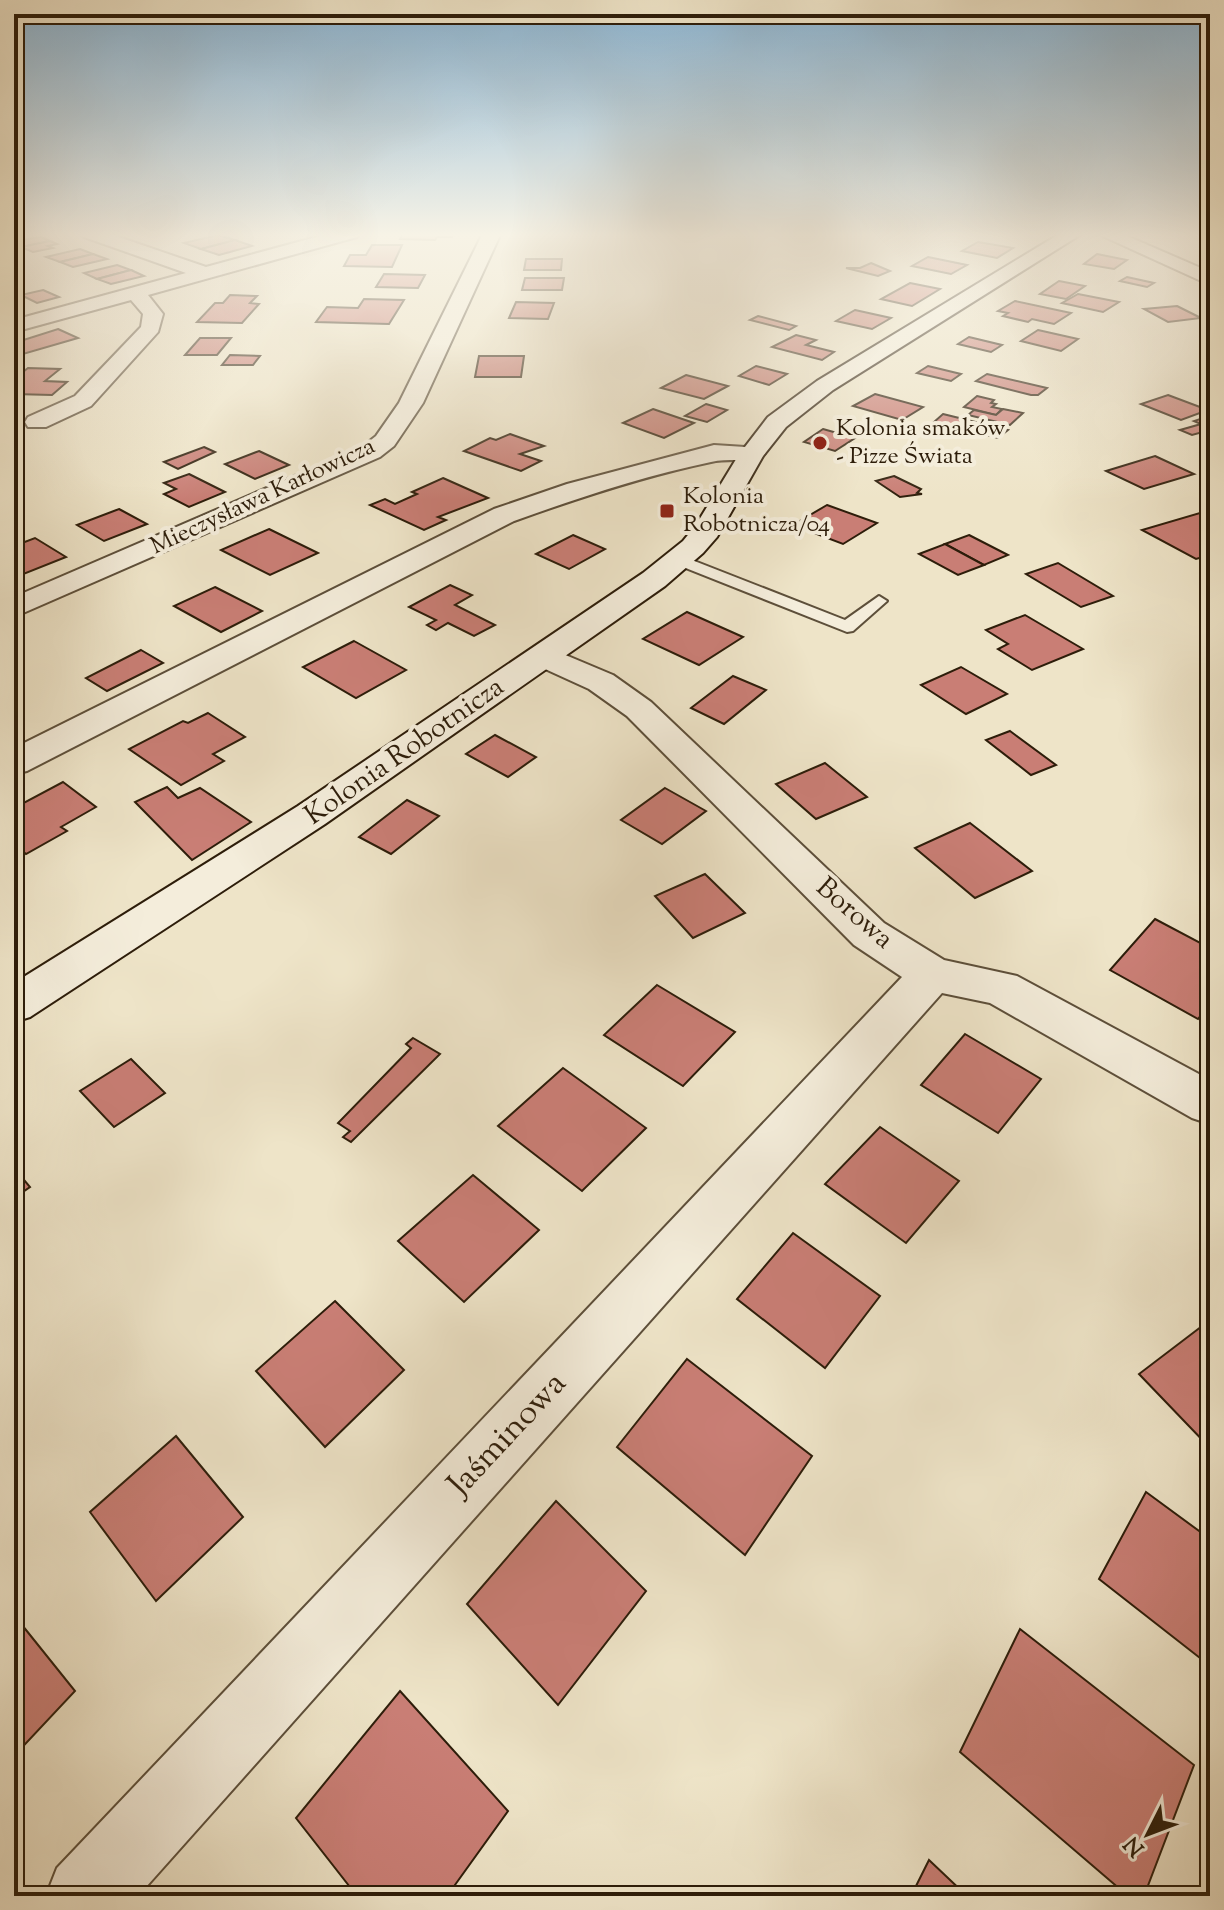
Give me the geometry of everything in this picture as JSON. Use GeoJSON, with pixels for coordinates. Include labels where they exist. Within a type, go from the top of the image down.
{"type":"FeatureCollection","features":[{"type":"Feature","properties":{"kind":"street"},"geometry":{"type":"LineString","coordinates":[[37,422],[83,401],[151,328],[152,322]]}},
{"type":"Feature","properties":{"kind":"street","name":"Mieczysława Karłowicza"},"geometry":{"type":"LineString","coordinates":[[14,608],[371,452],[385,441],[411,403],[450,322]]}},
{"type":"Feature","properties":{"kind":"street","name":"Kolonia Robotnicza"},"geometry":{"type":"LineString","coordinates":[[14,1005],[172,909],[313,816],[679,560],[715,519],[752,453],[781,418],[930,322]]}},
{"type":"Feature","properties":{"kind":"street"},"geometry":{"type":"LineString","coordinates":[[14,763],[504,515],[576,490],[714,453],[752,453]]}},
{"type":"Feature","properties":{"kind":"street","name":"Borowa"},"geometry":{"type":"LineString","coordinates":[[544,656],[601,682],[639,709],[869,934],[932,974],[1001,988],[1210,1104]]}},
{"type":"Feature","properties":{"kind":"street","name":"Jaśminowa"},"geometry":{"type":"LineString","coordinates":[[85,1896],[932,974]]}},
{"type":"Feature","properties":{"kind":"lane"},"geometry":{"type":"LineString","coordinates":[[679,560],[847,627],[879,601]]}},
{"type":"Feature","properties":{"kind":"building"},"geometry":{"type":"Polygon","coordinates":[[[321,322],[390,322],[389,324],[321,322]]]}},
{"type":"Feature","properties":{"kind":"building"},"geometry":{"type":"Polygon","coordinates":[[[758,322],[796,326],[789,330],[758,322]]]}},
{"type":"Feature","properties":{"kind":"building"},"geometry":{"type":"Polygon","coordinates":[[[841,322],[884,322],[872,329],[841,322]]]}},
{"type":"Feature","properties":{"kind":"building"},"geometry":{"type":"Polygon","coordinates":[[[58,329],[78,338],[23,354],[14,349],[14,343],[58,329]]]}},
{"type":"Feature","properties":{"kind":"building"},"geometry":{"type":"Polygon","coordinates":[[[1038,330],[1078,339],[1061,351],[1021,341],[1038,330]]]}},
{"type":"Feature","properties":{"kind":"building"},"geometry":{"type":"Polygon","coordinates":[[[796,335],[816,340],[806,345],[834,352],[822,360],[772,347],[796,335]]]}},
{"type":"Feature","properties":{"kind":"building"},"geometry":{"type":"Polygon","coordinates":[[[969,337],[1002,345],[991,352],[958,344],[969,337]]]}},
{"type":"Feature","properties":{"kind":"building"},"geometry":{"type":"Polygon","coordinates":[[[200,338],[231,338],[217,355],[185,355],[200,338]]]}},
{"type":"Feature","properties":{"kind":"building"},"geometry":{"type":"Polygon","coordinates":[[[230,355],[260,356],[253,365],[222,365],[230,355]]]}},
{"type":"Feature","properties":{"kind":"building"},"geometry":{"type":"Polygon","coordinates":[[[479,356],[524,356],[521,377],[475,377],[479,356]]]}},
{"type":"Feature","properties":{"kind":"building"},"geometry":{"type":"Polygon","coordinates":[[[756,366],[787,374],[769,385],[739,376],[756,366]]]}},
{"type":"Feature","properties":{"kind":"building"},"geometry":{"type":"Polygon","coordinates":[[[928,366],[961,374],[951,381],[917,373],[928,366]]]}},
{"type":"Feature","properties":{"kind":"building"},"geometry":{"type":"Polygon","coordinates":[[[28,368],[60,369],[45,381],[67,382],[52,395],[14,394],[14,379],[28,368]]]}},
{"type":"Feature","properties":{"kind":"building"},"geometry":{"type":"Polygon","coordinates":[[[987,374],[1047,388],[1038,395],[1031,395],[976,381],[987,374]]]}},
{"type":"Feature","properties":{"kind":"building"},"geometry":{"type":"Polygon","coordinates":[[[686,375],[728,386],[704,399],[661,388],[686,375]]]}},
{"type":"Feature","properties":{"kind":"building"},"geometry":{"type":"Polygon","coordinates":[[[875,394],[923,407],[902,420],[853,406],[875,394]]]}},
{"type":"Feature","properties":{"kind":"building"},"geometry":{"type":"Polygon","coordinates":[[[1168,395],[1208,410],[1181,420],[1141,404],[1168,395]]]}},
{"type":"Feature","properties":{"kind":"building"},"geometry":{"type":"Polygon","coordinates":[[[977,396],[994,400],[991,403],[996,404],[992,407],[1002,409],[996,415],[964,407],[977,396]]]}},
{"type":"Feature","properties":{"kind":"building"},"geometry":{"type":"Polygon","coordinates":[[[706,404],[727,410],[707,422],[685,416],[706,404]]]}},
{"type":"Feature","properties":{"kind":"building"},"geometry":{"type":"Polygon","coordinates":[[[653,409],[694,423],[664,438],[623,423],[653,409]]]}},
{"type":"Feature","properties":{"kind":"building"},"geometry":{"type":"Polygon","coordinates":[[[1003,409],[1023,413],[1010,425],[968,415],[974,410],[996,415],[1003,409]]]}},
{"type":"Feature","properties":{"kind":"building"},"geometry":{"type":"Polygon","coordinates":[[[943,414],[1008,430],[998,438],[934,422],[943,414]]]}},
{"type":"Feature","properties":{"kind":"building"},"geometry":{"type":"Polygon","coordinates":[[[1206,417],[1210,419],[1210,430],[1192,435],[1180,430],[1201,424],[1194,421],[1206,417]]]}},
{"type":"Feature","properties":{"kind":"building"},"geometry":{"type":"Polygon","coordinates":[[[823,429],[855,438],[835,451],[804,442],[823,429]]]}},
{"type":"Feature","properties":{"kind":"building"},"geometry":{"type":"Polygon","coordinates":[[[510,434],[544,446],[520,454],[541,461],[521,471],[464,451],[490,438],[496,440],[510,434]]]}},
{"type":"Feature","properties":{"kind":"building"},"geometry":{"type":"Polygon","coordinates":[[[204,447],[215,452],[178,469],[164,462],[204,447]]]}},
{"type":"Feature","properties":{"kind":"building"},"geometry":{"type":"Polygon","coordinates":[[[259,451],[289,465],[255,479],[225,464],[259,451]]]}},
{"type":"Feature","properties":{"kind":"building"},"geometry":{"type":"Polygon","coordinates":[[[1155,456],[1194,474],[1144,489],[1106,471],[1155,456]]]}},
{"type":"Feature","properties":{"kind":"building"},"geometry":{"type":"Polygon","coordinates":[[[189,474],[225,492],[189,507],[164,494],[176,489],[164,483],[189,474]]]}},
{"type":"Feature","properties":{"kind":"building"},"geometry":{"type":"Polygon","coordinates":[[[894,476],[921,489],[917,493],[922,494],[900,497],[876,481],[894,476]]]}},
{"type":"Feature","properties":{"kind":"building"},"geometry":{"type":"Polygon","coordinates":[[[443,478],[488,498],[438,517],[446,520],[424,530],[370,505],[385,499],[395,504],[417,494],[412,492],[443,478]]]}},
{"type":"Feature","properties":{"kind":"building"},"geometry":{"type":"Polygon","coordinates":[[[827,505],[877,523],[843,544],[793,525],[827,505]]]}},
{"type":"Feature","properties":{"kind":"building"},"geometry":{"type":"Polygon","coordinates":[[[119,509],[147,524],[104,541],[77,525],[119,509]]]}},
{"type":"Feature","properties":{"kind":"building"},"geometry":{"type":"Polygon","coordinates":[[[1210,510],[1210,555],[1196,559],[1142,530],[1210,510]]]}},
{"type":"Feature","properties":{"kind":"building"},"geometry":{"type":"Polygon","coordinates":[[[269,529],[318,553],[270,575],[221,550],[269,529]]]}},
{"type":"Feature","properties":{"kind":"building"},"geometry":{"type":"Polygon","coordinates":[[[573,535],[605,549],[569,569],[536,554],[573,535]]]}},
{"type":"Feature","properties":{"kind":"building"},"geometry":{"type":"Polygon","coordinates":[[[969,535],[1008,555],[984,565],[945,544],[969,535]]]}},
{"type":"Feature","properties":{"kind":"building"},"geometry":{"type":"Polygon","coordinates":[[[35,538],[66,557],[21,575],[14,571],[14,546],[35,538]]]}},
{"type":"Feature","properties":{"kind":"building"},"geometry":{"type":"Polygon","coordinates":[[[945,544],[984,565],[958,575],[919,554],[945,544]]]}},
{"type":"Feature","properties":{"kind":"building"},"geometry":{"type":"Polygon","coordinates":[[[1058,563],[1113,596],[1081,607],[1026,574],[1058,563]]]}},
{"type":"Feature","properties":{"kind":"building"},"geometry":{"type":"Polygon","coordinates":[[[450,585],[472,595],[455,605],[495,625],[474,636],[448,623],[436,630],[427,625],[436,620],[409,607],[450,585]]]}},
{"type":"Feature","properties":{"kind":"building"},"geometry":{"type":"Polygon","coordinates":[[[215,587],[262,611],[221,632],[174,606],[215,587]]]}},
{"type":"Feature","properties":{"kind":"building"},"geometry":{"type":"Polygon","coordinates":[[[687,612],[743,637],[699,665],[643,639],[687,612]]]}},
{"type":"Feature","properties":{"kind":"building"},"geometry":{"type":"Polygon","coordinates":[[[1025,615],[1083,649],[1032,670],[998,649],[1008,644],[986,630],[1025,615]]]}},
{"type":"Feature","properties":{"kind":"building"},"geometry":{"type":"Polygon","coordinates":[[[354,641],[406,670],[356,698],[303,667],[354,641]]]}},
{"type":"Feature","properties":{"kind":"building"},"geometry":{"type":"Polygon","coordinates":[[[141,650],[163,663],[107,691],[86,678],[141,650]]]}},
{"type":"Feature","properties":{"kind":"building"},"geometry":{"type":"Polygon","coordinates":[[[961,667],[1007,694],[966,714],[921,685],[961,667]]]}},
{"type":"Feature","properties":{"kind":"building"},"geometry":{"type":"Polygon","coordinates":[[[733,676],[766,690],[724,724],[691,708],[733,676]]]}},
{"type":"Feature","properties":{"kind":"building"},"geometry":{"type":"Polygon","coordinates":[[[208,713],[245,737],[213,754],[224,761],[181,785],[129,749],[183,721],[188,723],[208,713]]]}},
{"type":"Feature","properties":{"kind":"building"},"geometry":{"type":"Polygon","coordinates":[[[1010,731],[1056,765],[1031,775],[986,740],[1010,731]]]}},
{"type":"Feature","properties":{"kind":"building"},"geometry":{"type":"Polygon","coordinates":[[[495,735],[536,757],[508,777],[466,754],[495,735]]]}},
{"type":"Feature","properties":{"kind":"building"},"geometry":{"type":"Polygon","coordinates":[[[825,763],[867,797],[816,819],[776,784],[825,763]]]}},
{"type":"Feature","properties":{"kind":"building"},"geometry":{"type":"Polygon","coordinates":[[[63,782],[96,807],[61,827],[67,831],[26,854],[14,844],[14,808],[63,782]]]}},
{"type":"Feature","properties":{"kind":"building"},"geometry":{"type":"Polygon","coordinates":[[[167,787],[178,798],[200,788],[251,822],[192,860],[135,802],[167,787]]]}},
{"type":"Feature","properties":{"kind":"building"},"geometry":{"type":"Polygon","coordinates":[[[665,788],[706,811],[662,844],[621,820],[665,788]]]}},
{"type":"Feature","properties":{"kind":"building"},"geometry":{"type":"Polygon","coordinates":[[[407,800],[439,816],[391,854],[359,837],[407,800]]]}},
{"type":"Feature","properties":{"kind":"building"},"geometry":{"type":"Polygon","coordinates":[[[970,823],[1032,871],[975,898],[915,848],[970,823]]]}},
{"type":"Feature","properties":{"kind":"building"},"geometry":{"type":"Polygon","coordinates":[[[705,874],[745,913],[693,938],[655,896],[705,874]]]}},
{"type":"Feature","properties":{"kind":"building"},"geometry":{"type":"Polygon","coordinates":[[[1155,919],[1210,948],[1210,1004],[1198,1019],[1110,970],[1155,919]]]}},
{"type":"Feature","properties":{"kind":"building"},"geometry":{"type":"Polygon","coordinates":[[[657,985],[735,1032],[683,1086],[604,1035],[657,985]]]}},
{"type":"Feature","properties":{"kind":"building"},"geometry":{"type":"Polygon","coordinates":[[[965,1034],[1041,1079],[998,1133],[921,1085],[965,1034]]]}},
{"type":"Feature","properties":{"kind":"building"},"geometry":{"type":"Polygon","coordinates":[[[413,1038],[440,1054],[351,1142],[343,1137],[350,1131],[338,1123],[411,1048],[406,1044],[413,1038]]]}},
{"type":"Feature","properties":{"kind":"building"},"geometry":{"type":"Polygon","coordinates":[[[131,1059],[165,1093],[114,1127],[80,1091],[131,1059]]]}},
{"type":"Feature","properties":{"kind":"building"},"geometry":{"type":"Polygon","coordinates":[[[563,1068],[646,1128],[582,1191],[498,1126],[563,1068]]]}},
{"type":"Feature","properties":{"kind":"building"},"geometry":{"type":"Polygon","coordinates":[[[880,1127],[959,1181],[906,1243],[825,1184],[880,1127]]]}},
{"type":"Feature","properties":{"kind":"building"},"geometry":{"type":"Polygon","coordinates":[[[14,1168],[30,1187],[14,1198],[14,1168]]]}},
{"type":"Feature","properties":{"kind":"building"},"geometry":{"type":"Polygon","coordinates":[[[473,1175],[539,1230],[464,1302],[398,1241],[473,1175]]]}},
{"type":"Feature","properties":{"kind":"building"},"geometry":{"type":"Polygon","coordinates":[[[793,1233],[880,1296],[825,1368],[737,1299],[793,1233]]]}},
{"type":"Feature","properties":{"kind":"building"},"geometry":{"type":"Polygon","coordinates":[[[335,1301],[404,1370],[325,1447],[256,1371],[335,1301]]]}},
{"type":"Feature","properties":{"kind":"building"},"geometry":{"type":"Polygon","coordinates":[[[1210,1320],[1210,1448],[1139,1374],[1210,1320]]]}},
{"type":"Feature","properties":{"kind":"building"},"geometry":{"type":"Polygon","coordinates":[[[687,1359],[812,1456],[745,1555],[617,1447],[687,1359]]]}},
{"type":"Feature","properties":{"kind":"building"},"geometry":{"type":"Polygon","coordinates":[[[176,1436],[243,1517],[156,1601],[90,1512],[176,1436]]]}},
{"type":"Feature","properties":{"kind":"building"},"geometry":{"type":"Polygon","coordinates":[[[1146,1492],[1210,1539],[1210,1637],[1200,1658],[1099,1579],[1146,1492]]]}},
{"type":"Feature","properties":{"kind":"building"},"geometry":{"type":"Polygon","coordinates":[[[556,1501],[646,1591],[558,1705],[467,1604],[556,1501]]]}},
{"type":"Feature","properties":{"kind":"building"},"geometry":{"type":"Polygon","coordinates":[[[14,1615],[75,1691],[14,1756],[14,1615]]]}},
{"type":"Feature","properties":{"kind":"building"},"geometry":{"type":"Polygon","coordinates":[[[1020,1629],[1194,1765],[1144,1896],[1128,1896],[960,1752],[1020,1629]]]}},
{"type":"Feature","properties":{"kind":"building"},"geometry":{"type":"Polygon","coordinates":[[[400,1691],[508,1811],[447,1896],[357,1896],[296,1818],[400,1691]]]}},
{"type":"Feature","properties":{"kind":"building"},"geometry":{"type":"Polygon","coordinates":[[[929,1860],[967,1896],[911,1896],[929,1860]]]}},
{"type":"Feature","properties":{"kind":"place","name":"Kolonia smaków - Pizze Świata"},"geometry":{"type":"Point","coordinates":[820,443]}},
{"type":"Feature","properties":{"kind":"place","name":"Kolonia Robotnicza/04"},"geometry":{"type":"Point","coordinates":[667,511]}}]}
